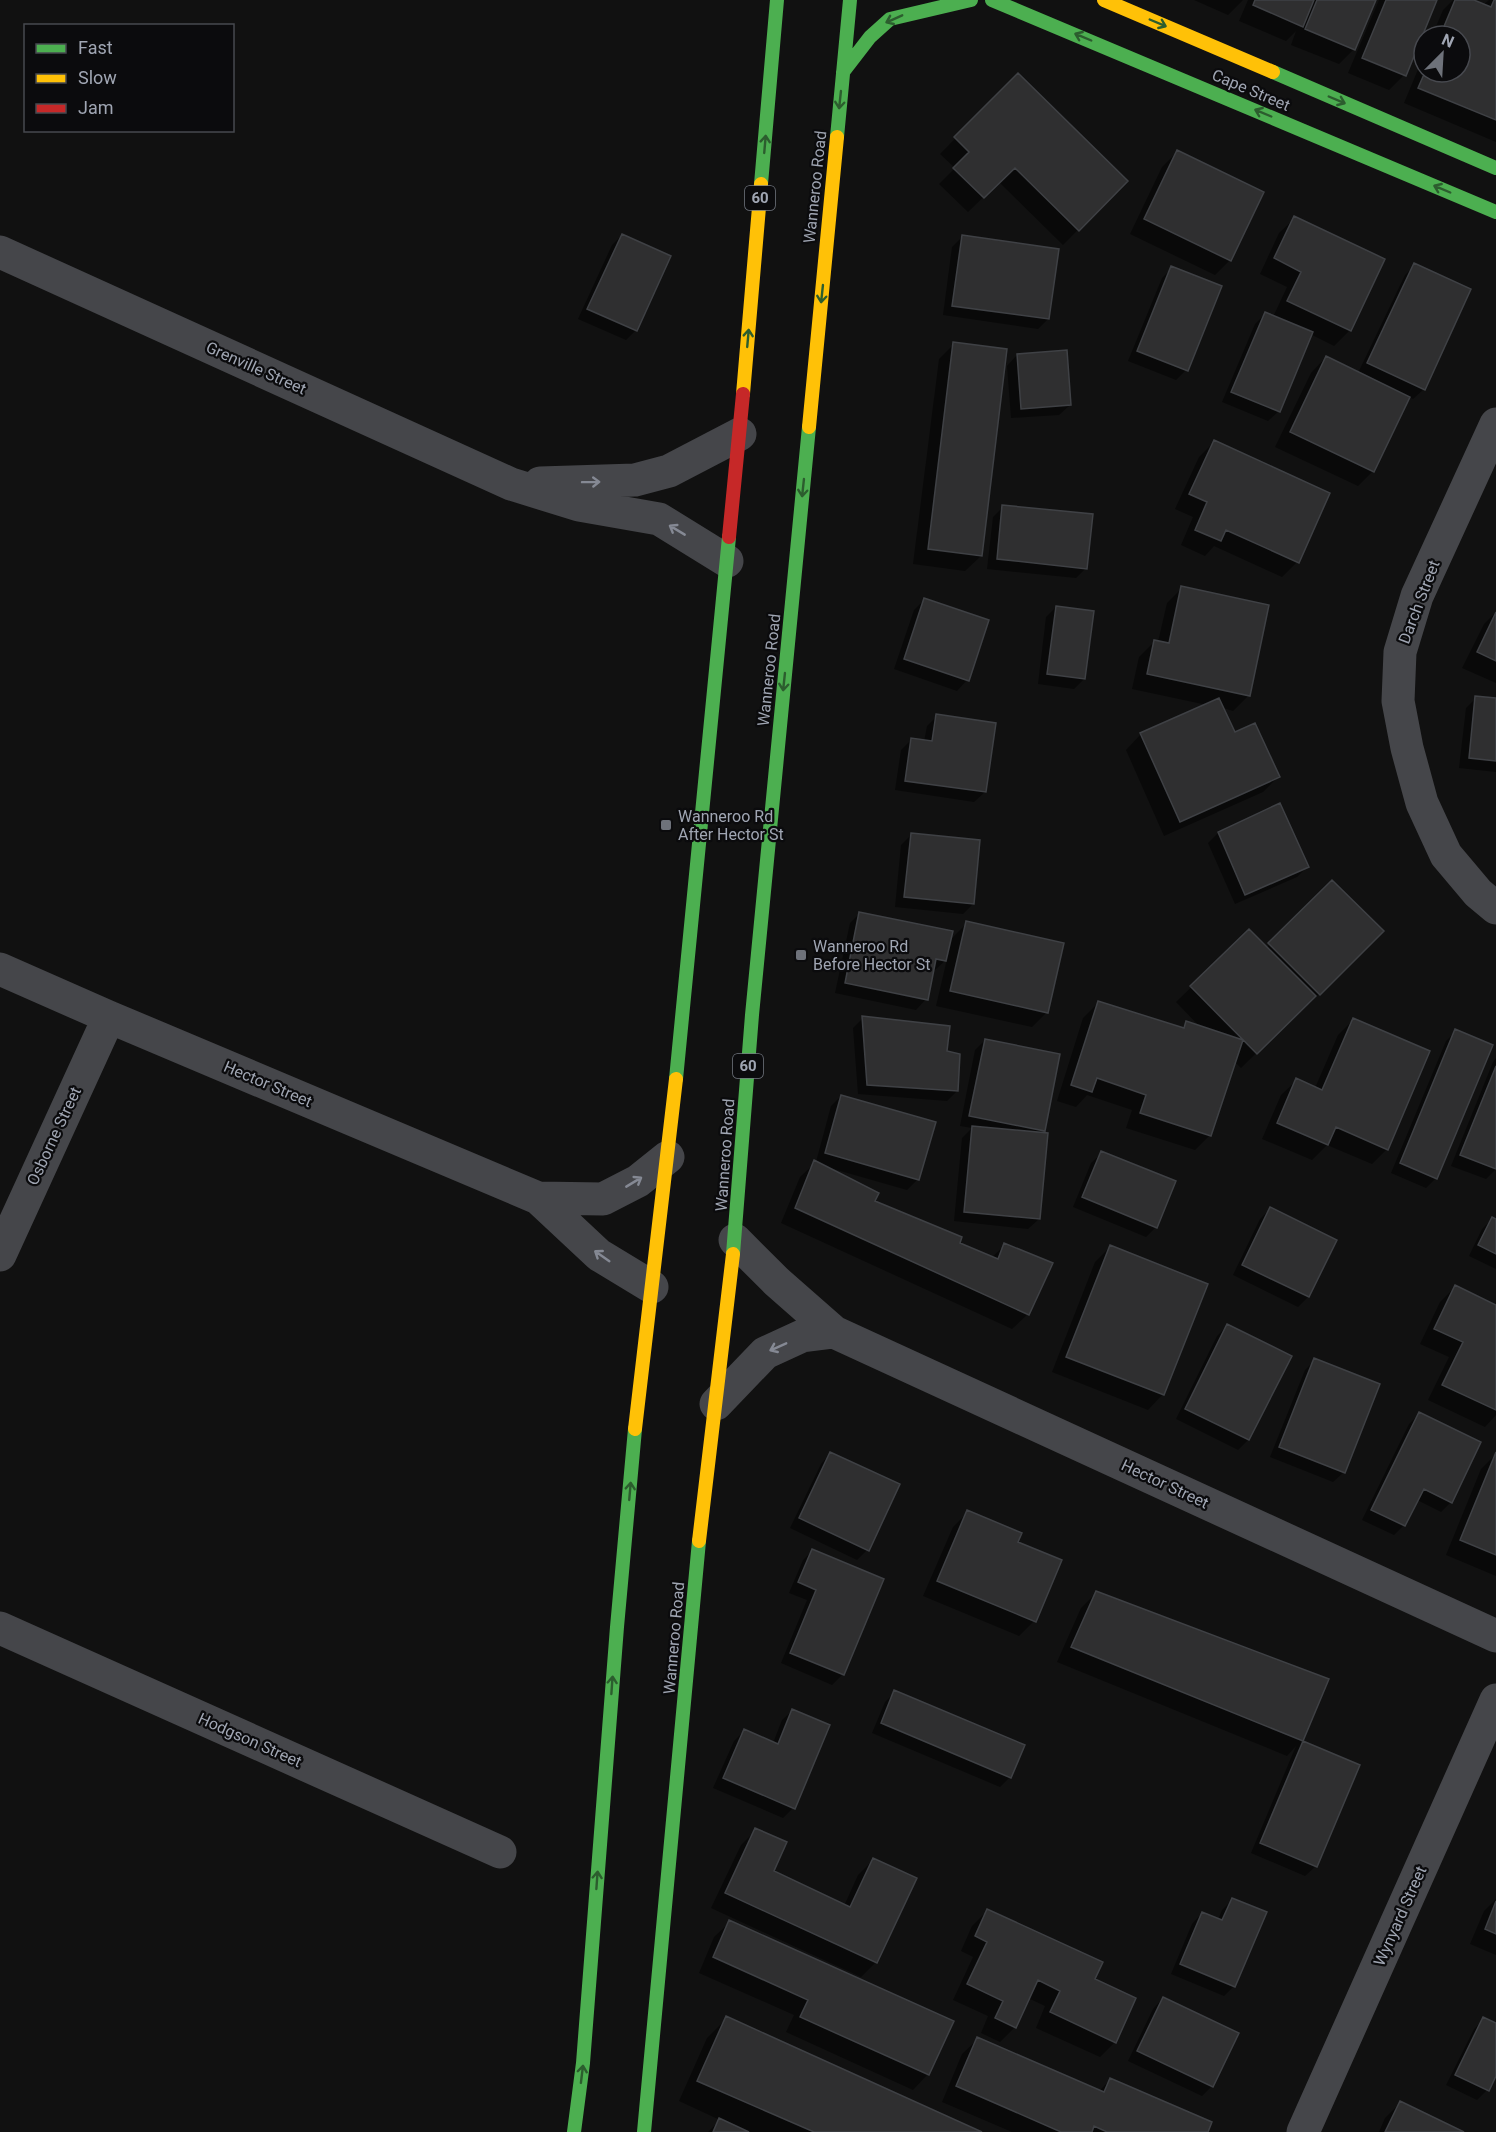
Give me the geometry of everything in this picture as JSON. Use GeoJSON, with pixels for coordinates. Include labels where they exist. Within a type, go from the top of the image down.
{"type":"FeatureCollection","features":[{"type":"Feature","properties":{"kind":"main road","name":"60"},"geometry":{"type":"LineString","coordinates":[[574,2132],[583,2063],[618,1616],[637,1413],[668,1157],[740,434],[777,0]]}},
{"type":"Feature","properties":{"kind":"main road","name":"Wanneroo Road"},"geometry":{"type":"LineString","coordinates":[[644,2132],[696,1567],[735,1240],[753,1003],[850,0]]}},
{"type":"Feature","properties":{"kind":"main road"},"geometry":{"type":"LineString","coordinates":[[843,72],[870,37],[890,18],[971,0]]}},
{"type":"Feature","properties":{"kind":"main road","name":"Cape Street"},"geometry":{"type":"LineString","coordinates":[[992,0],[1049,22],[1496,212]]}},
{"type":"Feature","properties":{"kind":"main road","name":"Cape Street"},"geometry":{"type":"LineString","coordinates":[[1104,0],[1496,168]]}},
{"type":"Feature","properties":{"kind":"street","name":"Grenville Street"},"geometry":{"type":"LineString","coordinates":[[0,252],[511,484],[579,505],[659,519],[727,561]]}},
{"type":"Feature","properties":{"kind":"street","name":"Darch Street"},"geometry":{"type":"LineString","coordinates":[[1496,423],[1417,596],[1400,652],[1398,701],[1407,748],[1422,803],[1446,855],[1478,893],[1496,908]]}},
{"type":"Feature","properties":{"kind":"street","name":"Grenville Street"},"geometry":{"type":"LineString","coordinates":[[511,484],[635,480],[669,471],[740,434]]}},
{"type":"Feature","properties":{"kind":"street","name":"Hector Street"},"geometry":{"type":"LineString","coordinates":[[0,969],[538,1198],[598,1255],[652,1287]]}},
{"type":"Feature","properties":{"kind":"street","name":"Osborne Street"},"geometry":{"type":"LineString","coordinates":[[0,1255],[109,1017]]}},
{"type":"Feature","properties":{"kind":"street","name":"Hector Street"},"geometry":{"type":"LineString","coordinates":[[538,1198],[603,1199],[638,1181],[668,1157]]}},
{"type":"Feature","properties":{"kind":"street","name":"Hector Street"},"geometry":{"type":"LineString","coordinates":[[735,1240],[776,1281],[834,1332],[1496,1636]]}},
{"type":"Feature","properties":{"kind":"street"},"geometry":{"type":"LineString","coordinates":[[716,1404],[765,1353],[802,1336],[834,1332]]}},
{"type":"Feature","properties":{"kind":"street","name":"Hodgson Street"},"geometry":{"type":"LineString","coordinates":[[0,1628],[500,1852]]}},
{"type":"Feature","properties":{"kind":"street","name":"Wynyard Street"},"geometry":{"type":"LineString","coordinates":[[1304,2132],[1496,1700]]}},
{"type":"Feature","properties":{"kind":"building"},"geometry":{"type":"Polygon","coordinates":[[[1255,0],[1314,0],[1303,27],[1253,5],[1255,0]]]}},
{"type":"Feature","properties":{"kind":"building"},"geometry":{"type":"Polygon","coordinates":[[[1317,0],[1376,0],[1355,50],[1305,29],[1317,0]]]}},
{"type":"Feature","properties":{"kind":"building"},"geometry":{"type":"Polygon","coordinates":[[[1386,0],[1437,0],[1427,24],[1412,24],[1412,61],[1406,76],[1362,58],[1386,0]]]}},
{"type":"Feature","properties":{"kind":"building"},"geometry":{"type":"Polygon","coordinates":[[[1455,0],[1474,0],[1491,7],[1496,0],[1496,120],[1418,88],[1420,84],[1472,84],[1472,24],[1445,24],[1455,0]]]}},
{"type":"Feature","properties":{"kind":"building"},"geometry":{"type":"Polygon","coordinates":[[[1018,73],[1128,181],[1079,231],[1015,168],[984,198],[953,168],[969,152],[954,137],[1018,73]]]}},
{"type":"Feature","properties":{"kind":"building"},"geometry":{"type":"Polygon","coordinates":[[[1177,150],[1264,192],[1231,261],[1144,219],[1177,150]]]}},
{"type":"Feature","properties":{"kind":"building"},"geometry":{"type":"Polygon","coordinates":[[[1294,216],[1385,259],[1351,331],[1287,301],[1301,272],[1274,258],[1294,216]]]}},
{"type":"Feature","properties":{"kind":"building"},"geometry":{"type":"Polygon","coordinates":[[[622,234],[671,256],[637,331],[587,309],[622,234]]]}},
{"type":"Feature","properties":{"kind":"building"},"geometry":{"type":"Polygon","coordinates":[[[962,235],[1059,249],[1049,319],[952,306],[962,235]]]}},
{"type":"Feature","properties":{"kind":"building"},"geometry":{"type":"Polygon","coordinates":[[[1414,263],[1471,289],[1425,390],[1367,363],[1414,263]]]}},
{"type":"Feature","properties":{"kind":"building"},"geometry":{"type":"Polygon","coordinates":[[[1171,266],[1222,286],[1188,371],[1137,351],[1171,266]]]}},
{"type":"Feature","properties":{"kind":"building"},"geometry":{"type":"Polygon","coordinates":[[[1265,312],[1313,332],[1280,412],[1231,392],[1265,312]]]}},
{"type":"Feature","properties":{"kind":"building"},"geometry":{"type":"Polygon","coordinates":[[[953,342],[1007,349],[982,556],[928,549],[953,342]]]}},
{"type":"Feature","properties":{"kind":"building"},"geometry":{"type":"Polygon","coordinates":[[[1067,350],[1071,405],[1021,409],[1017,354],[1067,350]]]}},
{"type":"Feature","properties":{"kind":"building"},"geometry":{"type":"Polygon","coordinates":[[[1326,356],[1410,397],[1374,472],[1290,432],[1326,356]]]}},
{"type":"Feature","properties":{"kind":"building"},"geometry":{"type":"Polygon","coordinates":[[[1214,440],[1330,493],[1299,563],[1226,530],[1221,541],[1195,530],[1207,502],[1189,494],[1214,440]]]}},
{"type":"Feature","properties":{"kind":"building"},"geometry":{"type":"Polygon","coordinates":[[[1002,505],[1093,514],[1087,569],[997,559],[1002,505]]]}},
{"type":"Feature","properties":{"kind":"building"},"geometry":{"type":"Polygon","coordinates":[[[1181,586],[1269,605],[1250,696],[1147,674],[1154,640],[1169,643],[1181,586]]]}},
{"type":"Feature","properties":{"kind":"building"},"geometry":{"type":"Polygon","coordinates":[[[924,598],[989,620],[969,681],[904,659],[924,598]]]}},
{"type":"Feature","properties":{"kind":"building"},"geometry":{"type":"Polygon","coordinates":[[[1056,606],[1094,611],[1085,679],[1047,674],[1056,606]]]}},
{"type":"Feature","properties":{"kind":"building"},"geometry":{"type":"Polygon","coordinates":[[[1496,612],[1496,661],[1477,652],[1496,612]]]}},
{"type":"Feature","properties":{"kind":"building"},"geometry":{"type":"Polygon","coordinates":[[[1475,696],[1496,698],[1496,761],[1469,758],[1475,696]]]}},
{"type":"Feature","properties":{"kind":"building"},"geometry":{"type":"Polygon","coordinates":[[[1219,698],[1235,732],[1255,723],[1280,777],[1180,822],[1140,733],[1219,698]]]}},
{"type":"Feature","properties":{"kind":"building"},"geometry":{"type":"Polygon","coordinates":[[[936,714],[996,723],[986,792],[905,781],[911,738],[932,741],[936,714]]]}},
{"type":"Feature","properties":{"kind":"building"},"geometry":{"type":"Polygon","coordinates":[[[1280,803],[1309,867],[1245,895],[1218,832],[1280,803]]]}},
{"type":"Feature","properties":{"kind":"building"},"geometry":{"type":"Polygon","coordinates":[[[911,833],[980,840],[974,904],[904,897],[911,833]]]}},
{"type":"Feature","properties":{"kind":"building"},"geometry":{"type":"Polygon","coordinates":[[[1332,880],[1384,931],[1320,995],[1268,943],[1332,880]]]}},
{"type":"Feature","properties":{"kind":"building"},"geometry":{"type":"Polygon","coordinates":[[[859,912],[953,931],[946,961],[936,959],[928,1000],[845,983],[859,912]]]}},
{"type":"Feature","properties":{"kind":"building"},"geometry":{"type":"Polygon","coordinates":[[[966,921],[1064,943],[1048,1013],[950,991],[966,921]]]}},
{"type":"Feature","properties":{"kind":"building"},"geometry":{"type":"Polygon","coordinates":[[[1249,929],[1316,996],[1257,1054],[1190,986],[1249,929]]]}},
{"type":"Feature","properties":{"kind":"building"},"geometry":{"type":"Polygon","coordinates":[[[1098,1001],[1184,1028],[1186,1021],[1243,1040],[1211,1136],[1140,1113],[1146,1095],[1097,1078],[1092,1092],[1071,1085],[1098,1001]]]}},
{"type":"Feature","properties":{"kind":"building"},"geometry":{"type":"Polygon","coordinates":[[[862,1016],[950,1026],[947,1051],[960,1054],[958,1091],[867,1085],[862,1016]]]}},
{"type":"Feature","properties":{"kind":"building"},"geometry":{"type":"Polygon","coordinates":[[[1353,1018],[1430,1051],[1388,1150],[1336,1127],[1328,1145],[1277,1123],[1296,1078],[1322,1090],[1353,1018]]]}},
{"type":"Feature","properties":{"kind":"building"},"geometry":{"type":"Polygon","coordinates":[[[1455,1029],[1493,1045],[1437,1179],[1400,1163],[1455,1029]]]}},
{"type":"Feature","properties":{"kind":"building"},"geometry":{"type":"Polygon","coordinates":[[[985,1039],[1060,1054],[1045,1131],[969,1116],[985,1039]]]}},
{"type":"Feature","properties":{"kind":"building"},"geometry":{"type":"Polygon","coordinates":[[[1496,1066],[1496,1169],[1460,1155],[1496,1066]]]}},
{"type":"Feature","properties":{"kind":"building"},"geometry":{"type":"Polygon","coordinates":[[[841,1095],[936,1122],[919,1180],[825,1153],[841,1095]]]}},
{"type":"Feature","properties":{"kind":"building"},"geometry":{"type":"Polygon","coordinates":[[[972,1126],[1048,1133],[1040,1219],[964,1212],[972,1126]]]}},
{"type":"Feature","properties":{"kind":"building"},"geometry":{"type":"Polygon","coordinates":[[[1101,1151],[1176,1181],[1157,1228],[1082,1197],[1101,1151]]]}},
{"type":"Feature","properties":{"kind":"building"},"geometry":{"type":"Polygon","coordinates":[[[814,1160],[879,1193],[875,1201],[962,1237],[960,1243],[998,1259],[1004,1243],[1053,1263],[1029,1315],[795,1208],[814,1160]]]}},
{"type":"Feature","properties":{"kind":"building"},"geometry":{"type":"Polygon","coordinates":[[[1270,1207],[1337,1240],[1309,1297],[1242,1265],[1270,1207]]]}},
{"type":"Feature","properties":{"kind":"building"},"geometry":{"type":"Polygon","coordinates":[[[1492,1217],[1496,1219],[1496,1254],[1478,1245],[1492,1217]]]}},
{"type":"Feature","properties":{"kind":"building"},"geometry":{"type":"Polygon","coordinates":[[[1110,1245],[1208,1284],[1164,1395],[1066,1357],[1110,1245]]]}},
{"type":"Feature","properties":{"kind":"building"},"geometry":{"type":"Polygon","coordinates":[[[1455,1285],[1496,1305],[1496,1410],[1442,1385],[1463,1342],[1434,1329],[1455,1285]]]}},
{"type":"Feature","properties":{"kind":"building"},"geometry":{"type":"Polygon","coordinates":[[[1227,1324],[1292,1356],[1249,1440],[1185,1409],[1227,1324]]]}},
{"type":"Feature","properties":{"kind":"building"},"geometry":{"type":"Polygon","coordinates":[[[1314,1358],[1380,1384],[1345,1473],[1279,1447],[1314,1358]]]}},
{"type":"Feature","properties":{"kind":"building"},"geometry":{"type":"Polygon","coordinates":[[[1419,1412],[1481,1442],[1452,1503],[1424,1489],[1405,1526],[1371,1510],[1419,1412]]]}},
{"type":"Feature","properties":{"kind":"building"},"geometry":{"type":"Polygon","coordinates":[[[830,1452],[900,1484],[869,1551],[799,1518],[830,1452]]]}},
{"type":"Feature","properties":{"kind":"building"},"geometry":{"type":"Polygon","coordinates":[[[1496,1452],[1496,1555],[1460,1540],[1496,1452]]]}},
{"type":"Feature","properties":{"kind":"building"},"geometry":{"type":"Polygon","coordinates":[[[967,1510],[1022,1533],[1018,1542],[1062,1560],[1036,1622],[937,1581],[967,1510]]]}},
{"type":"Feature","properties":{"kind":"building"},"geometry":{"type":"Polygon","coordinates":[[[812,1549],[884,1579],[844,1675],[790,1653],[816,1590],[798,1582],[812,1549]]]}},
{"type":"Feature","properties":{"kind":"building"},"geometry":{"type":"Polygon","coordinates":[[[1096,1591],[1329,1679],[1303,1741],[1071,1647],[1096,1591]]]}},
{"type":"Feature","properties":{"kind":"building"},"geometry":{"type":"Polygon","coordinates":[[[894,1690],[1025,1745],[1011,1778],[881,1723],[894,1690]]]}},
{"type":"Feature","properties":{"kind":"building"},"geometry":{"type":"Polygon","coordinates":[[[792,1709],[830,1725],[795,1809],[723,1778],[744,1729],[778,1744],[792,1709]]]}},
{"type":"Feature","properties":{"kind":"building"},"geometry":{"type":"Polygon","coordinates":[[[1303,1741],[1360,1765],[1317,1867],[1260,1843],[1303,1741]]]}},
{"type":"Feature","properties":{"kind":"building"},"geometry":{"type":"Polygon","coordinates":[[[755,1828],[787,1842],[774,1871],[850,1907],[873,1858],[917,1878],[877,1963],[725,1893],[755,1828]]]}},
{"type":"Feature","properties":{"kind":"building"},"geometry":{"type":"Polygon","coordinates":[[[1232,1898],[1267,1912],[1235,1987],[1180,1964],[1202,1912],[1222,1920],[1232,1898]]]}},
{"type":"Feature","properties":{"kind":"building"},"geometry":{"type":"Polygon","coordinates":[[[1496,1901],[1496,1934],[1485,1929],[1496,1901]]]}},
{"type":"Feature","properties":{"kind":"building"},"geometry":{"type":"Polygon","coordinates":[[[987,1909],[1103,1962],[1095,1979],[1136,1998],[1116,2043],[1050,2012],[1060,1991],[1038,1980],[1016,2028],[995,2018],[1003,2001],[967,1984],[987,1942],[975,1936],[987,1909]]]}},
{"type":"Feature","properties":{"kind":"building"},"geometry":{"type":"Polygon","coordinates":[[[729,1920],[954,2021],[929,2075],[800,2017],[808,2000],[713,1957],[729,1920]]]}},
{"type":"Feature","properties":{"kind":"building"},"geometry":{"type":"Polygon","coordinates":[[[1163,1997],[1239,2033],[1213,2087],[1137,2051],[1163,1997]]]}},
{"type":"Feature","properties":{"kind":"building"},"geometry":{"type":"Polygon","coordinates":[[[726,2016],[982,2132],[814,2132],[697,2081],[726,2016]]]}},
{"type":"Feature","properties":{"kind":"building"},"geometry":{"type":"Polygon","coordinates":[[[1483,2017],[1496,2023],[1496,2076],[1489,2091],[1455,2075],[1483,2017]]]}},
{"type":"Feature","properties":{"kind":"building"},"geometry":{"type":"Polygon","coordinates":[[[977,2037],[1104,2092],[1110,2078],[1212,2122],[1208,2132],[1107,2132],[1094,2126],[1092,2132],[1061,2132],[956,2086],[977,2037]]]}},
{"type":"Feature","properties":{"kind":"building"},"geometry":{"type":"Polygon","coordinates":[[[1400,2101],[1464,2132],[1385,2132],[1400,2101]]]}},
{"type":"Feature","properties":{"kind":"building"},"geometry":{"type":"Polygon","coordinates":[[[719,2118],[749,2132],[713,2132],[719,2118]]]}},
{"type":"Feature","properties":{"kind":"traffic: fast"},"geometry":{"type":"LineString","coordinates":[[761,184],[777,0]]}},
{"type":"Feature","properties":{"kind":"traffic: fast"},"geometry":{"type":"LineString","coordinates":[[837,137],[850,0]]}},
{"type":"Feature","properties":{"kind":"traffic: fast"},"geometry":{"type":"LineString","coordinates":[[843,72],[870,37],[890,19],[971,0]]}},
{"type":"Feature","properties":{"kind":"traffic: fast"},"geometry":{"type":"LineString","coordinates":[[992,0],[1496,212]]}},
{"type":"Feature","properties":{"kind":"traffic: fast"},"geometry":{"type":"LineString","coordinates":[[1273,72],[1496,168]]}},
{"type":"Feature","properties":{"kind":"traffic: fast"},"geometry":{"type":"LineString","coordinates":[[733,1254],[752,1015],[809,427]]}},
{"type":"Feature","properties":{"kind":"traffic: fast"},"geometry":{"type":"LineString","coordinates":[[676,1079],[729,537]]}},
{"type":"Feature","properties":{"kind":"traffic: fast"},"geometry":{"type":"LineString","coordinates":[[574,2132],[583,2063],[635,1429]]}},
{"type":"Feature","properties":{"kind":"traffic: fast"},"geometry":{"type":"LineString","coordinates":[[644,2132],[699,1541]]}},
{"type":"Feature","properties":{"kind":"traffic: slow"},"geometry":{"type":"LineString","coordinates":[[1104,0],[1273,72]]}},
{"type":"Feature","properties":{"kind":"traffic: slow"},"geometry":{"type":"LineString","coordinates":[[809,427],[837,137]]}},
{"type":"Feature","properties":{"kind":"traffic: slow"},"geometry":{"type":"LineString","coordinates":[[743,394],[761,184]]}},
{"type":"Feature","properties":{"kind":"traffic: slow"},"geometry":{"type":"LineString","coordinates":[[635,1429],[676,1079]]}},
{"type":"Feature","properties":{"kind":"traffic: slow"},"geometry":{"type":"LineString","coordinates":[[699,1541],[733,1254]]}},
{"type":"Feature","properties":{"kind":"traffic: jam"},"geometry":{"type":"LineString","coordinates":[[729,537],[743,394]]}},
{"type":"Feature","properties":{"kind":"place","name":"Wanneroo Rd After Hector St"},"geometry":{"type":"Point","coordinates":[666,825]}},
{"type":"Feature","properties":{"kind":"place","name":"Wanneroo Rd Before Hector St"},"geometry":{"type":"Point","coordinates":[801,955]}}]}
